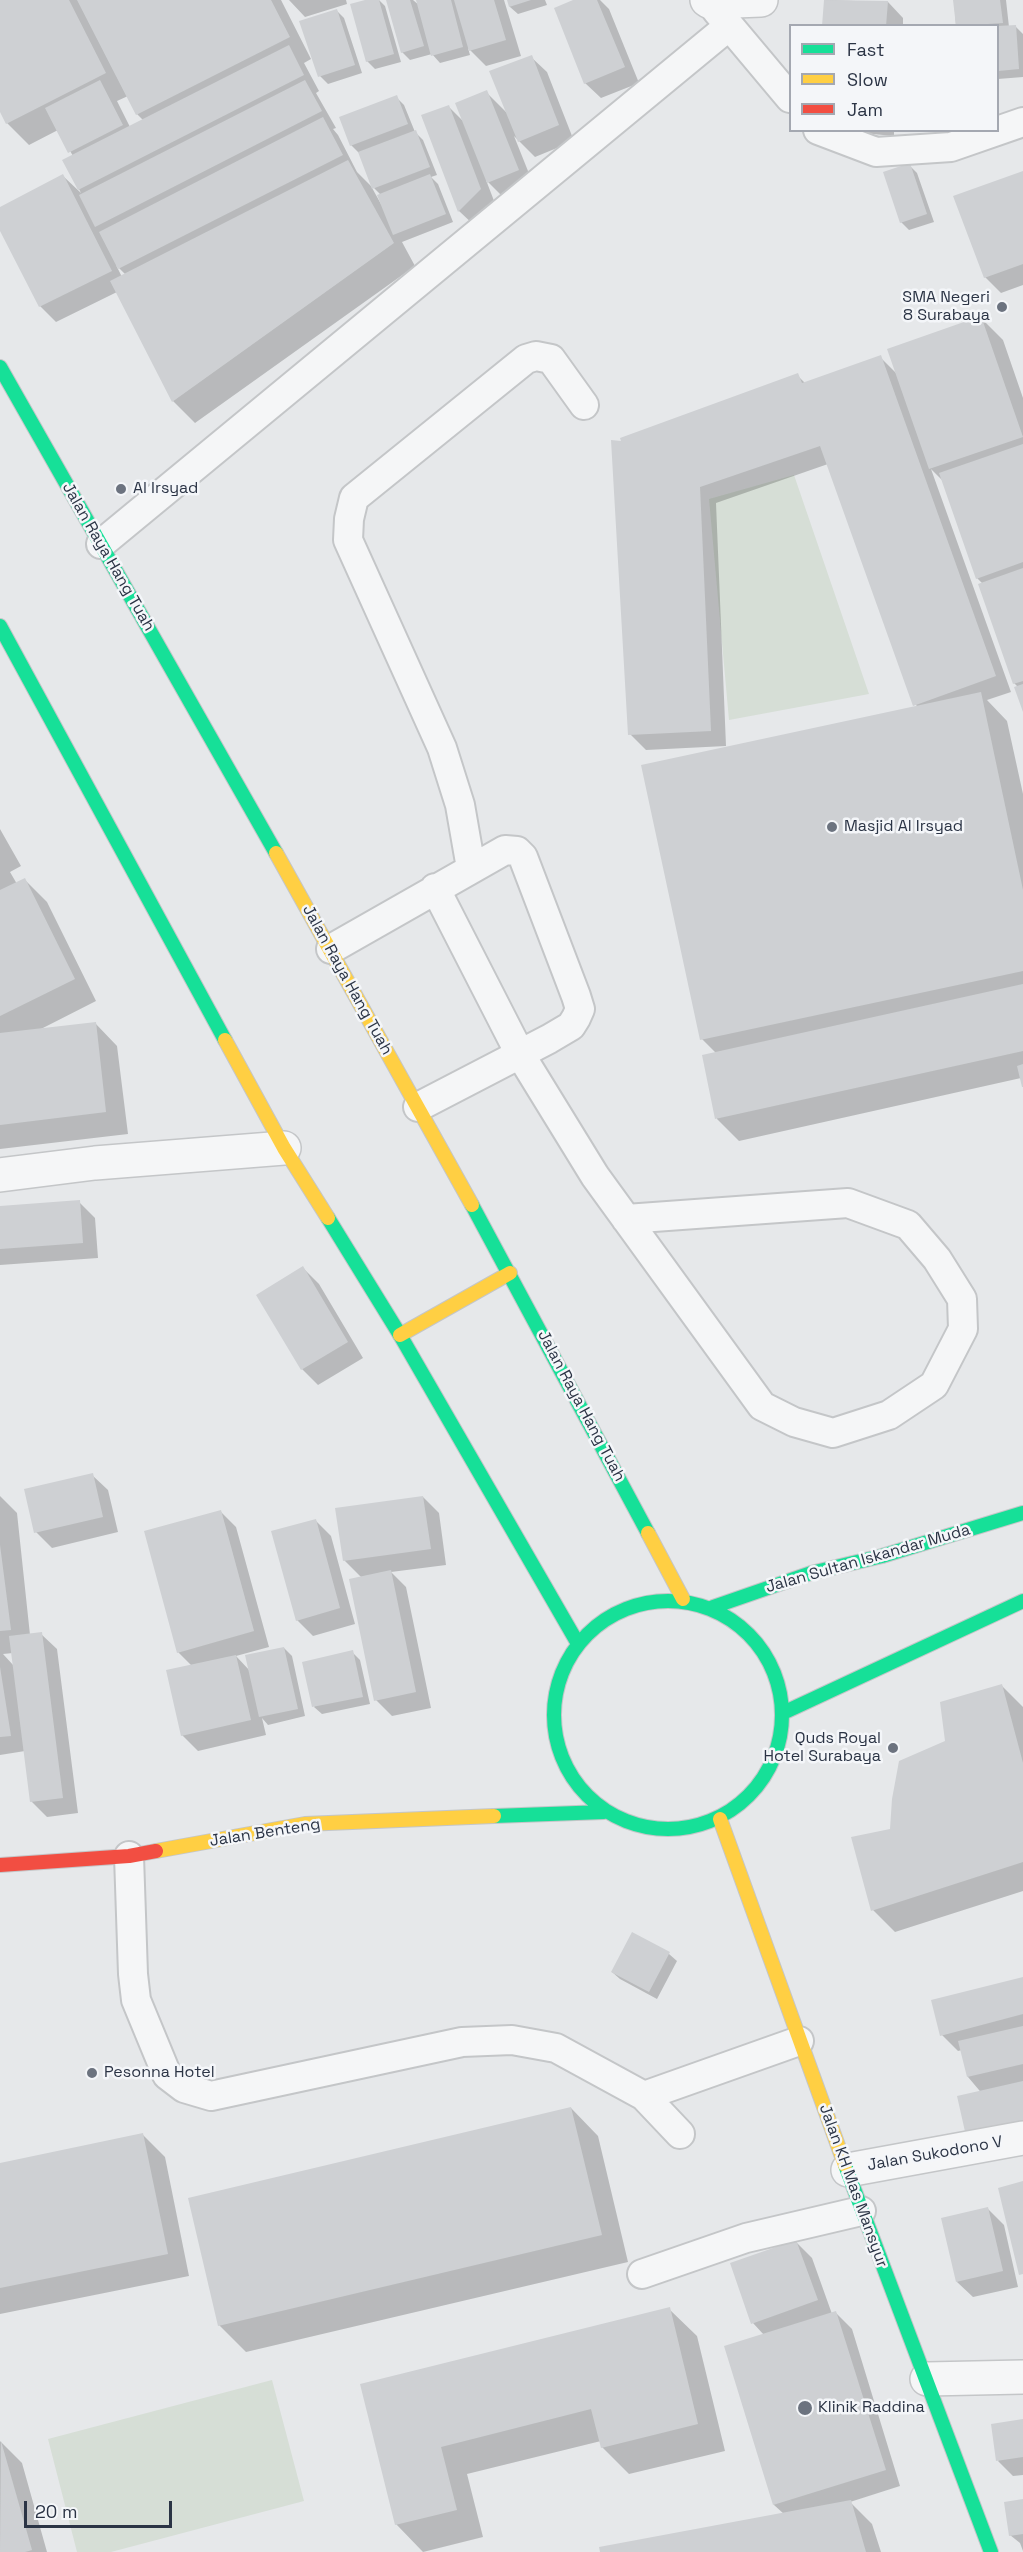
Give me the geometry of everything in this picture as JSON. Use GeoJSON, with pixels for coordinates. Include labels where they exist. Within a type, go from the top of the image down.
{"type":"FeatureCollection","features":[{"type":"Feature","properties":{"kind":"main road","name":"Jalan Raya Hang Tuah"},"geometry":{"type":"LineString","coordinates":[[0,367],[331,949],[510,1273],[683,1599]]}},
{"type":"Feature","properties":{"kind":"main road"},"geometry":{"type":"LineString","coordinates":[[0,626],[284,1148],[400,1335],[578,1642]]}},
{"type":"Feature","properties":{"kind":"main road"},"geometry":{"type":"LineString","coordinates":[[400,1335],[510,1273]]}},
{"type":"Feature","properties":{"kind":"main road","name":"Jalan Sultan Iskandar Muda"},"geometry":{"type":"LineString","coordinates":[[713,1607],[811,1573],[882,1556],[1023,1513]]}},
{"type":"Feature","properties":{"kind":"main road"},"geometry":{"type":"LineString","coordinates":[[683,1599],[713,1607],[765,1648],[785,1712],[768,1775],[720,1819],[681,1831],[641,1828],[604,1812],[569,1777],[553,1732],[556,1684],[578,1642],[624,1607],[683,1599]]}},
{"type":"Feature","properties":{"kind":"main road"},"geometry":{"type":"LineString","coordinates":[[785,1712],[947,1634],[1023,1601]]}},
{"type":"Feature","properties":{"kind":"main road","name":"Jalan Benteng"},"geometry":{"type":"LineString","coordinates":[[0,1864],[129,1856],[305,1824],[604,1812]]}},
{"type":"Feature","properties":{"kind":"main road","name":"Jalan KH Mas Mansyur"},"geometry":{"type":"LineString","coordinates":[[720,1819],[861,2211],[927,2379],[991,2552]]}},
{"type":"Feature","properties":{"kind":"street"},"geometry":{"type":"LineString","coordinates":[[716,9],[761,0]]}},
{"type":"Feature","properties":{"kind":"street"},"geometry":{"type":"LineString","coordinates":[[0,1175],[95,1163],[284,1148]]}},
{"type":"Feature","properties":{"kind":"street","name":"Jalan Sukodono V"},"geometry":{"type":"LineString","coordinates":[[848,2170],[1023,2138]]}},
{"type":"Feature","properties":{"kind":"street"},"geometry":{"type":"LineString","coordinates":[[927,2379],[1023,2377]]}},
{"type":"Feature","properties":{"kind":"lane"},"geometry":{"type":"LineString","coordinates":[[101,544],[716,9],[789,97]]}},
{"type":"Feature","properties":{"kind":"lane"},"geometry":{"type":"LineString","coordinates":[[999,130],[1023,122]]}},
{"type":"Feature","properties":{"kind":"lane"},"geometry":{"type":"LineString","coordinates":[[823,132],[876,152],[951,147],[994,132]]}},
{"type":"Feature","properties":{"kind":"lane"},"geometry":{"type":"LineString","coordinates":[[471,868],[460,805],[442,748],[348,540],[349,519],[354,498],[526,359],[536,356],[551,359],[584,405]]}},
{"type":"Feature","properties":{"kind":"lane"},"geometry":{"type":"LineString","coordinates":[[331,949],[505,850],[517,851],[523,857],[580,1009],[571,1026],[418,1107]]}},
{"type":"Feature","properties":{"kind":"lane"},"geometry":{"type":"LineString","coordinates":[[435,888],[520,1054],[595,1176],[626,1219],[762,1406],[794,1422],[832,1433],[889,1415],[934,1385],[963,1329],[962,1299],[937,1259],[908,1225],[848,1203],[626,1219]]}},
{"type":"Feature","properties":{"kind":"lane"},"geometry":{"type":"LineString","coordinates":[[129,1856],[136,2000],[167,2075],[184,2088],[211,2096],[462,2042],[512,2040],[556,2048],[644,2096],[680,2134]]}},
{"type":"Feature","properties":{"kind":"lane"},"geometry":{"type":"LineString","coordinates":[[644,2096],[799,2041]]}},
{"type":"Feature","properties":{"kind":"lane"},"geometry":{"type":"LineString","coordinates":[[642,2274],[746,2238],[861,2211]]}},
{"type":"Feature","properties":{"kind":"shaded area"},"geometry":{"type":"Polygon","coordinates":[[[794,475],[869,694],[729,720],[709,499],[794,475]]]}},
{"type":"Feature","properties":{"kind":"shaded area"},"geometry":{"type":"Polygon","coordinates":[[[272,2380],[304,2501],[111,2552],[77,2552],[48,2439],[272,2380]]]}},
{"type":"Feature","properties":{"kind":"building"},"geometry":{"type":"Polygon","coordinates":[[[0,0],[69,0],[106,73],[6,124],[0,112],[0,0]]]}},
{"type":"Feature","properties":{"kind":"building"},"geometry":{"type":"Polygon","coordinates":[[[77,0],[271,0],[290,37],[136,115],[77,0]]]}},
{"type":"Feature","properties":{"kind":"building"},"geometry":{"type":"Polygon","coordinates":[[[365,0],[379,0],[394,54],[366,62],[350,4],[365,0]]]}},
{"type":"Feature","properties":{"kind":"building"},"geometry":{"type":"Polygon","coordinates":[[[386,0],[410,0],[424,46],[401,53],[386,0]]]}},
{"type":"Feature","properties":{"kind":"building"},"geometry":{"type":"Polygon","coordinates":[[[416,0],[451,0],[463,47],[431,56],[416,0]]]}},
{"type":"Feature","properties":{"kind":"building"},"geometry":{"type":"Polygon","coordinates":[[[454,0],[494,0],[506,40],[469,51],[454,0]]]}},
{"type":"Feature","properties":{"kind":"building"},"geometry":{"type":"Polygon","coordinates":[[[507,0],[531,0],[509,7],[507,0]]]}},
{"type":"Feature","properties":{"kind":"building"},"geometry":{"type":"Polygon","coordinates":[[[573,0],[597,0],[625,67],[584,84],[554,8],[573,0]]]}},
{"type":"Feature","properties":{"kind":"building"},"geometry":{"type":"Polygon","coordinates":[[[824,0],[888,1],[886,24],[822,24],[824,0]]]}},
{"type":"Feature","properties":{"kind":"building"},"geometry":{"type":"Polygon","coordinates":[[[953,0],[1000,0],[1003,23],[956,24],[953,0]]]}},
{"type":"Feature","properties":{"kind":"building"},"geometry":{"type":"Polygon","coordinates":[[[337,9],[355,65],[318,77],[299,21],[337,9]]]}},
{"type":"Feature","properties":{"kind":"building"},"geometry":{"type":"Polygon","coordinates":[[[1016,25],[1019,69],[999,71],[999,26],[1016,25]]]}},
{"type":"Feature","properties":{"kind":"building"},"geometry":{"type":"Polygon","coordinates":[[[289,45],[304,75],[78,190],[62,160],[289,45]]]}},
{"type":"Feature","properties":{"kind":"building"},"geometry":{"type":"Polygon","coordinates":[[[532,55],[559,125],[518,142],[489,71],[532,55]]]}},
{"type":"Feature","properties":{"kind":"building"},"geometry":{"type":"Polygon","coordinates":[[[100,80],[123,125],[68,153],[45,108],[100,80]]]}},
{"type":"Feature","properties":{"kind":"building"},"geometry":{"type":"Polygon","coordinates":[[[305,80],[322,111],[95,227],[79,195],[305,80]]]}},
{"type":"Feature","properties":{"kind":"building"},"geometry":{"type":"Polygon","coordinates":[[[487,90],[519,170],[487,183],[455,103],[487,90]]]}},
{"type":"Feature","properties":{"kind":"building"},"geometry":{"type":"Polygon","coordinates":[[[397,95],[408,124],[350,146],[339,117],[397,95]]]}},
{"type":"Feature","properties":{"kind":"building"},"geometry":{"type":"Polygon","coordinates":[[[449,105],[481,189],[458,212],[421,115],[449,105]]]}},
{"type":"Feature","properties":{"kind":"building"},"geometry":{"type":"Polygon","coordinates":[[[323,117],[343,155],[118,269],[99,232],[323,117]]]}},
{"type":"Feature","properties":{"kind":"building"},"geometry":{"type":"Polygon","coordinates":[[[416,130],[430,167],[372,189],[358,152],[416,130]]]}},
{"type":"Feature","properties":{"kind":"building"},"geometry":{"type":"Polygon","coordinates":[[[348,160],[394,243],[172,402],[110,281],[348,160]]]}},
{"type":"Feature","properties":{"kind":"building"},"geometry":{"type":"Polygon","coordinates":[[[910,163],[927,214],[900,223],[883,172],[910,163]]]}},
{"type":"Feature","properties":{"kind":"building"},"geometry":{"type":"Polygon","coordinates":[[[1023,171],[1023,264],[984,278],[953,196],[1023,171]]]}},
{"type":"Feature","properties":{"kind":"building"},"geometry":{"type":"Polygon","coordinates":[[[63,174],[112,271],[39,307],[0,231],[0,207],[63,174]]]}},
{"type":"Feature","properties":{"kind":"building"},"geometry":{"type":"Polygon","coordinates":[[[430,174],[446,214],[393,235],[377,195],[430,174]]]}},
{"type":"Feature","properties":{"kind":"building"},"geometry":{"type":"Polygon","coordinates":[[[981,316],[1023,437],[929,469],[887,349],[981,316]]]}},
{"type":"Feature","properties":{"kind":"building"},"geometry":{"type":"Polygon","coordinates":[[[881,355],[996,676],[913,706],[820,446],[700,487],[711,731],[628,735],[611,440],[621,441],[620,438],[798,373],[802,383],[881,355]]]}},
{"type":"Feature","properties":{"kind":"building"},"geometry":{"type":"Polygon","coordinates":[[[1023,444],[1023,562],[976,579],[939,473],[1023,444]]]}},
{"type":"Feature","properties":{"kind":"building"},"geometry":{"type":"Polygon","coordinates":[[[1023,568],[1023,681],[1013,684],[978,584],[1023,568]]]}},
{"type":"Feature","properties":{"kind":"building"},"geometry":{"type":"Polygon","coordinates":[[[1023,684],[1023,712],[1014,687],[1023,684]]]}},
{"type":"Feature","properties":{"kind":"building","name":"Masjid Al Irsyad"},"geometry":{"type":"Polygon","coordinates":[[[981,692],[1023,890],[1023,971],[700,1040],[641,765],[981,692]]]}},
{"type":"Feature","properties":{"kind":"building"},"geometry":{"type":"Polygon","coordinates":[[[25,878],[75,979],[0,1016],[0,890],[25,878]]]}},
{"type":"Feature","properties":{"kind":"building"},"geometry":{"type":"Polygon","coordinates":[[[1023,984],[1023,1051],[715,1119],[702,1055],[1023,984]]]}},
{"type":"Feature","properties":{"kind":"building"},"geometry":{"type":"Polygon","coordinates":[[[96,1022],[106,1112],[0,1125],[0,1033],[96,1022]]]}},
{"type":"Feature","properties":{"kind":"building"},"geometry":{"type":"Polygon","coordinates":[[[1023,1064],[1023,1087],[1022,1087],[1017,1066],[1023,1064]]]}},
{"type":"Feature","properties":{"kind":"building"},"geometry":{"type":"Polygon","coordinates":[[[80,1200],[83,1243],[0,1249],[0,1206],[80,1200]]]}},
{"type":"Feature","properties":{"kind":"building"},"geometry":{"type":"Polygon","coordinates":[[[303,1266],[348,1342],[301,1370],[256,1295],[303,1266]]]}},
{"type":"Feature","properties":{"kind":"building"},"geometry":{"type":"Polygon","coordinates":[[[93,1473],[103,1517],[34,1533],[24,1489],[93,1473]]]}},
{"type":"Feature","properties":{"kind":"building"},"geometry":{"type":"Polygon","coordinates":[[[423,1496],[431,1549],[343,1561],[335,1508],[423,1496]]]}},
{"type":"Feature","properties":{"kind":"building"},"geometry":{"type":"Polygon","coordinates":[[[221,1510],[254,1631],[177,1653],[144,1531],[221,1510]]]}},
{"type":"Feature","properties":{"kind":"building"},"geometry":{"type":"Polygon","coordinates":[[[316,1519],[340,1608],[296,1621],[271,1531],[316,1519]]]}},
{"type":"Feature","properties":{"kind":"building"},"geometry":{"type":"Polygon","coordinates":[[[0,1545],[11,1630],[0,1631],[0,1545]]]}},
{"type":"Feature","properties":{"kind":"building"},"geometry":{"type":"Polygon","coordinates":[[[391,1570],[416,1692],[374,1701],[349,1579],[391,1570]]]}},
{"type":"Feature","properties":{"kind":"building"},"geometry":{"type":"Polygon","coordinates":[[[42,1632],[63,1798],[30,1802],[9,1636],[42,1632]]]}},
{"type":"Feature","properties":{"kind":"building"},"geometry":{"type":"Polygon","coordinates":[[[284,1647],[298,1709],[259,1717],[245,1655],[284,1647]]]}},
{"type":"Feature","properties":{"kind":"building"},"geometry":{"type":"Polygon","coordinates":[[[353,1650],[363,1697],[312,1707],[302,1662],[353,1650]]]}},
{"type":"Feature","properties":{"kind":"building"},"geometry":{"type":"Polygon","coordinates":[[[236,1655],[251,1720],[181,1736],[166,1670],[236,1655]]]}},
{"type":"Feature","properties":{"kind":"building"},"geometry":{"type":"Polygon","coordinates":[[[0,1667],[11,1736],[0,1737],[0,1667]]]}},
{"type":"Feature","properties":{"kind":"building"},"geometry":{"type":"Polygon","coordinates":[[[1002,1684],[1023,1763],[1023,1862],[871,1911],[851,1837],[890,1829],[892,1799],[899,1761],[945,1741],[940,1702],[1002,1684]]]}},
{"type":"Feature","properties":{"kind":"building"},"geometry":{"type":"Polygon","coordinates":[[[632,1932],[670,1952],[649,1992],[611,1972],[632,1932]]]}},
{"type":"Feature","properties":{"kind":"building"},"geometry":{"type":"Polygon","coordinates":[[[1023,1977],[1023,2014],[940,2036],[931,2000],[1023,1977]]]}},
{"type":"Feature","properties":{"kind":"building"},"geometry":{"type":"Polygon","coordinates":[[[1023,2026],[1023,2064],[967,2077],[958,2041],[1023,2026]]]}},
{"type":"Feature","properties":{"kind":"building"},"geometry":{"type":"Polygon","coordinates":[[[1023,2081],[1023,2123],[966,2136],[957,2096],[1023,2081]]]}},
{"type":"Feature","properties":{"kind":"building"},"geometry":{"type":"Polygon","coordinates":[[[571,2107],[602,2235],[218,2326],[188,2198],[571,2107]]]}},
{"type":"Feature","properties":{"kind":"building"},"geometry":{"type":"Polygon","coordinates":[[[143,2133],[168,2254],[0,2288],[0,2163],[143,2133]]]}},
{"type":"Feature","properties":{"kind":"building"},"geometry":{"type":"Polygon","coordinates":[[[1023,2181],[1023,2274],[1019,2275],[998,2188],[1023,2181]]]}},
{"type":"Feature","properties":{"kind":"building"},"geometry":{"type":"Polygon","coordinates":[[[988,2207],[1003,2271],[956,2282],[941,2218],[988,2207]]]}},
{"type":"Feature","properties":{"kind":"building"},"geometry":{"type":"Polygon","coordinates":[[[796,2240],[818,2300],[751,2324],[730,2263],[796,2240]]]}},
{"type":"Feature","properties":{"kind":"building"},"geometry":{"type":"Polygon","coordinates":[[[670,2307],[698,2424],[601,2448],[591,2409],[441,2447],[457,2510],[395,2525],[360,2384],[670,2307]]]}},
{"type":"Feature","properties":{"kind":"building","name":"Klinik Raddina"},"geometry":{"type":"Polygon","coordinates":[[[836,2311],[886,2470],[773,2505],[724,2346],[836,2311]]]}},
{"type":"Feature","properties":{"kind":"building"},"geometry":{"type":"Polygon","coordinates":[[[1023,2419],[1023,2457],[996,2461],[991,2424],[1023,2419]]]}},
{"type":"Feature","properties":{"kind":"building"},"geometry":{"type":"Polygon","coordinates":[[[1,2441],[32,2550],[25,2552],[0,2552],[1,2441]]]}},
{"type":"Feature","properties":{"kind":"building"},"geometry":{"type":"Polygon","coordinates":[[[1023,2499],[1023,2534],[1009,2536],[1004,2502],[1023,2499]]]}},
{"type":"Feature","properties":{"kind":"building"},"geometry":{"type":"Polygon","coordinates":[[[851,2500],[866,2552],[600,2552],[599,2547],[851,2500]]]}},
{"type":"Feature","properties":{"kind":"traffic: fast"},"geometry":{"type":"LineString","coordinates":[[0,367],[276,853]]}},
{"type":"Feature","properties":{"kind":"traffic: fast"},"geometry":{"type":"LineString","coordinates":[[0,626],[225,1040]]}},
{"type":"Feature","properties":{"kind":"traffic: fast"},"geometry":{"type":"LineString","coordinates":[[472,1205],[648,1533]]}},
{"type":"Feature","properties":{"kind":"traffic: fast"},"geometry":{"type":"LineString","coordinates":[[328,1218],[400,1335],[577,1642]]}},
{"type":"Feature","properties":{"kind":"traffic: fast"},"geometry":{"type":"LineString","coordinates":[[713,1607],[811,1573],[882,1556],[1023,1513]]}},
{"type":"Feature","properties":{"kind":"traffic: fast"},"geometry":{"type":"LineString","coordinates":[[657,1601],[679,1601],[712,1609],[732,1620],[749,1634],[763,1651],[774,1671],[782,1704],[782,1715],[778,1748],[774,1759],[763,1779],[749,1796],[732,1810],[701,1825],[679,1829],[657,1829],[635,1825],[614,1816],[595,1803],[580,1788],[567,1769],[558,1748],[554,1726],[554,1704],[558,1682],[567,1661],[580,1642],[595,1627],[614,1614],[635,1605],[657,1601]]}},
{"type":"Feature","properties":{"kind":"traffic: fast"},"geometry":{"type":"LineString","coordinates":[[785,1712],[1023,1601]]}},
{"type":"Feature","properties":{"kind":"traffic: fast"},"geometry":{"type":"LineString","coordinates":[[494,1816],[604,1812]]}},
{"type":"Feature","properties":{"kind":"traffic: fast"},"geometry":{"type":"LineString","coordinates":[[845,2165],[991,2552]]}},
{"type":"Feature","properties":{"kind":"traffic: slow"},"geometry":{"type":"LineString","coordinates":[[276,853],[472,1205]]}},
{"type":"Feature","properties":{"kind":"traffic: slow"},"geometry":{"type":"LineString","coordinates":[[225,1040],[284,1148],[328,1218]]}},
{"type":"Feature","properties":{"kind":"traffic: slow"},"geometry":{"type":"LineString","coordinates":[[400,1335],[510,1273]]}},
{"type":"Feature","properties":{"kind":"traffic: slow"},"geometry":{"type":"LineString","coordinates":[[648,1533],[683,1599]]}},
{"type":"Feature","properties":{"kind":"traffic: slow"},"geometry":{"type":"LineString","coordinates":[[156,1851],[305,1824],[494,1816]]}},
{"type":"Feature","properties":{"kind":"traffic: slow"},"geometry":{"type":"LineString","coordinates":[[720,1819],[845,2165]]}},
{"type":"Feature","properties":{"kind":"traffic: jam"},"geometry":{"type":"LineString","coordinates":[[0,1865],[129,1856],[156,1851]]}},
{"type":"Feature","properties":{"kind":"place","name":"SMA Negeri 8 Surabaya"},"geometry":{"type":"Point","coordinates":[1002,307]}},
{"type":"Feature","properties":{"kind":"place","name":"Al Irsyad"},"geometry":{"type":"Point","coordinates":[121,489]}},
{"type":"Feature","properties":{"kind":"place","name":"Masjid Al Irsyad"},"geometry":{"type":"Point","coordinates":[832,827]}},
{"type":"Feature","properties":{"kind":"place","name":"Quds Royal Hotel Surabaya"},"geometry":{"type":"Point","coordinates":[893,1748]}},
{"type":"Feature","properties":{"kind":"place","name":"Pesonna Hotel"},"geometry":{"type":"Point","coordinates":[92,2073]}},
{"type":"Feature","properties":{"kind":"place","name":"Klinik Raddina"},"geometry":{"type":"Point","coordinates":[805,2408]}}]}
